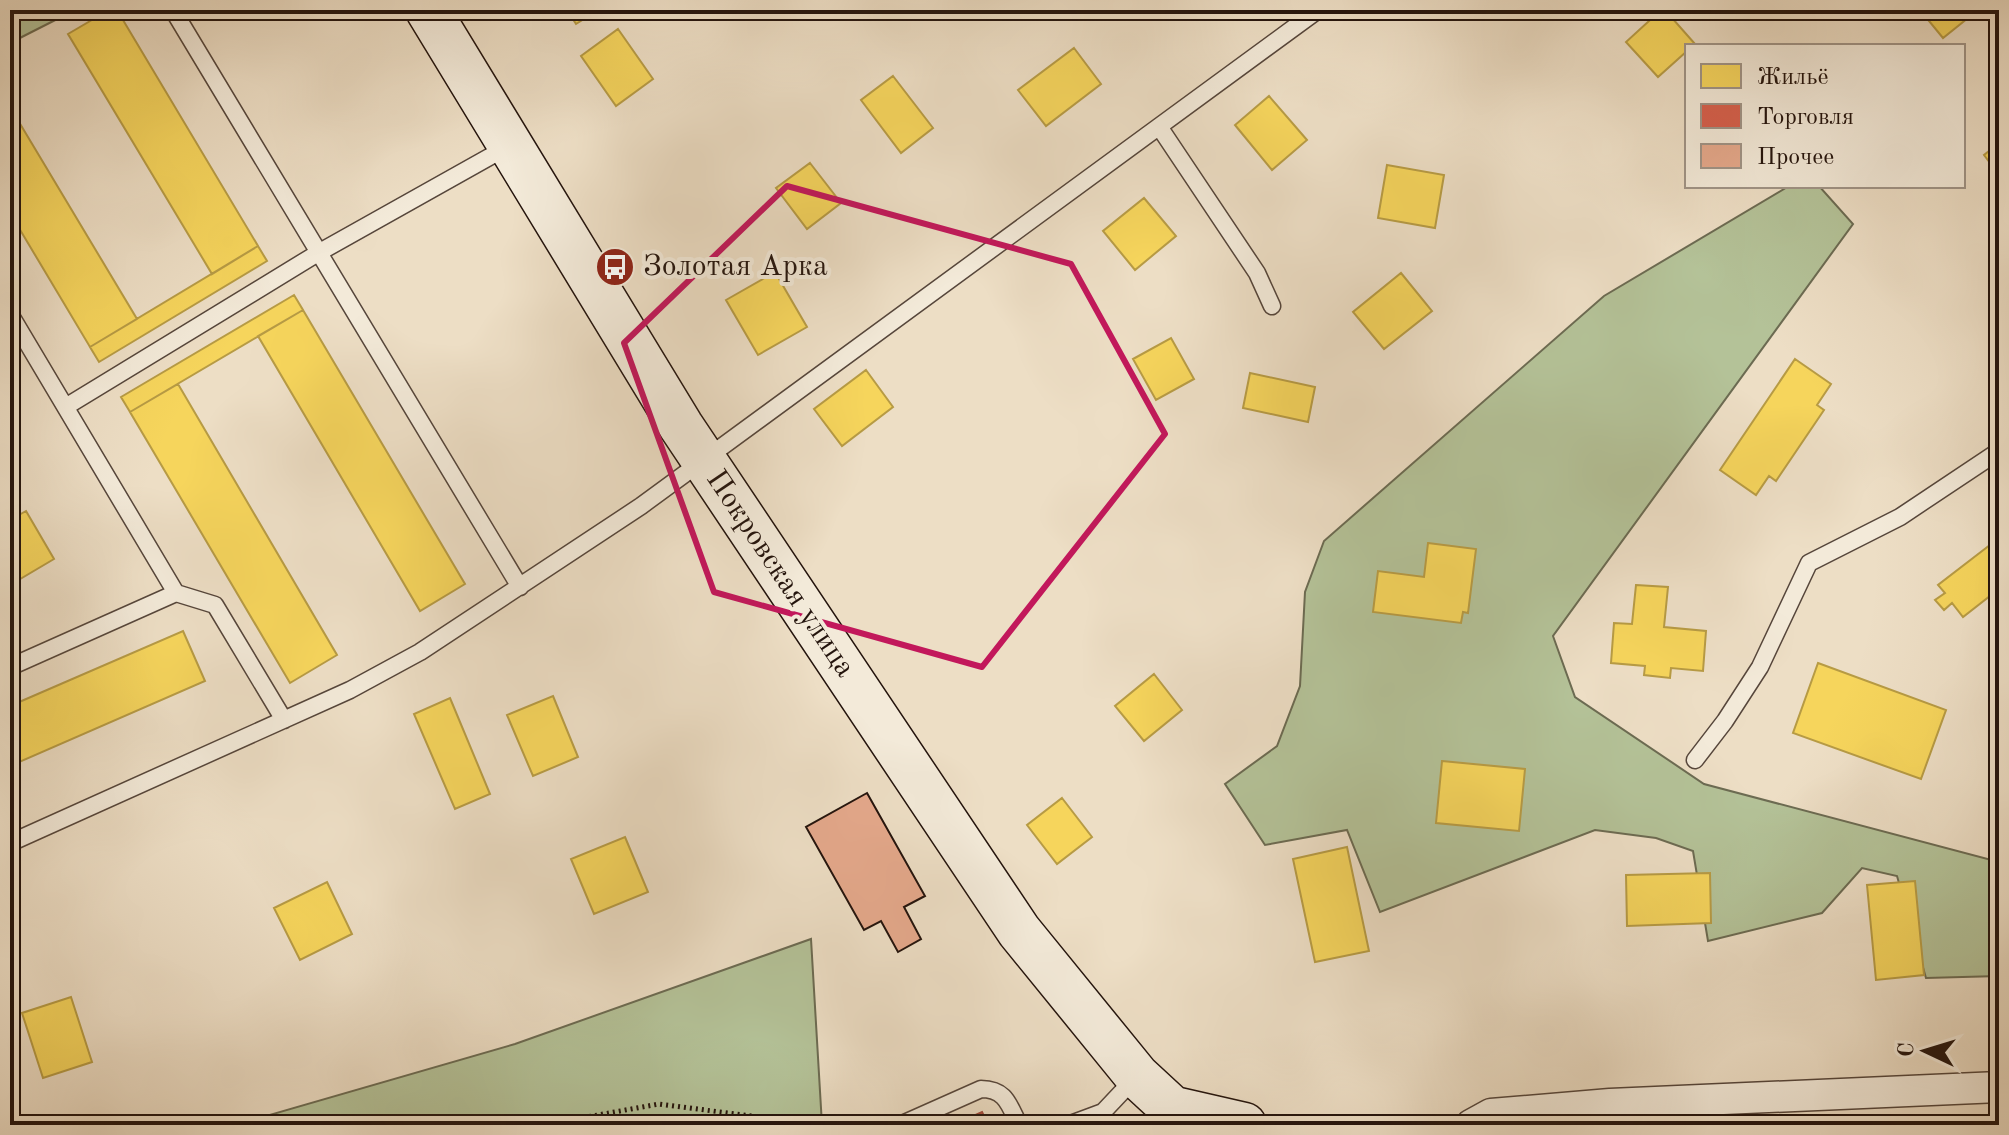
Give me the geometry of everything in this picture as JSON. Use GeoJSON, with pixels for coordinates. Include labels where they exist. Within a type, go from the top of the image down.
{"type":"FeatureCollection","features":[{"type":"Feature","properties":{"kind":"street","name":"Покровская улица"},"geometry":{"type":"LineString","coordinates":[[428,10],[703,459],[1019,931],[1137,1076],[1182,1117]]}},
{"type":"Feature","properties":{"kind":"street"},"geometry":{"type":"LineString","coordinates":[[1471,1125],[1491,1114],[1610,1104],[1999,1087]]}},
{"type":"Feature","properties":{"kind":"street"},"geometry":{"type":"LineString","coordinates":[[1182,1117],[1244,1125]]}},
{"type":"Feature","properties":{"kind":"lane"},"geometry":{"type":"LineString","coordinates":[[173,10],[520,587]]}},
{"type":"Feature","properties":{"kind":"lane"},"geometry":{"type":"LineString","coordinates":[[10,843],[350,690],[420,652],[641,506],[1318,10]]}},
{"type":"Feature","properties":{"kind":"lane"},"geometry":{"type":"LineString","coordinates":[[1160,128],[1257,273],[1272,306]]}},
{"type":"Feature","properties":{"kind":"lane"},"geometry":{"type":"LineString","coordinates":[[67,406],[318,253],[509,146]]}},
{"type":"Feature","properties":{"kind":"lane"},"geometry":{"type":"LineString","coordinates":[[10,314],[176,593]]}},
{"type":"Feature","properties":{"kind":"lane"},"geometry":{"type":"LineString","coordinates":[[1695,760],[1760,667],[1809,563],[1900,517],[1999,451]]}},
{"type":"Feature","properties":{"kind":"lane"},"geometry":{"type":"LineString","coordinates":[[10,667],[176,593],[215,605],[284,720]]}},
{"type":"Feature","properties":{"kind":"lane"},"geometry":{"type":"LineString","coordinates":[[1068,1125],[1103,1112],[1137,1076]]}},
{"type":"Feature","properties":{"kind":"lane"},"geometry":{"type":"LineString","coordinates":[[900,1125],[981,1089],[994,1089],[1004,1096],[1019,1125]]}},
{"type":"Feature","properties":{"kind":"path"},"geometry":{"type":"LineString","coordinates":[[542,1125],[659,1104],[820,1125]]}},
{"type":"Feature","properties":{"kind":"highlighted area"},"geometry":{"type":"Polygon","coordinates":[[[787,186],[1071,264],[1165,434],[982,667],[714,592],[624,343],[787,186]]]}},
{"type":"Feature","properties":{"kind":"green space"},"geometry":{"type":"Polygon","coordinates":[[[10,10],[75,10],[10,43],[10,10]]]}},
{"type":"Feature","properties":{"kind":"green space"},"geometry":{"type":"Polygon","coordinates":[[[1786,188],[1821,188],[1853,224],[1553,636],[1575,697],[1704,784],[1999,862],[1999,976],[1926,978],[1897,876],[1862,868],[1822,913],[1708,941],[1693,851],[1656,838],[1595,830],[1380,912],[1347,830],[1265,845],[1225,784],[1277,746],[1300,686],[1305,592],[1324,541],[1604,296],[1786,188]]]}},
{"type":"Feature","properties":{"kind":"green space"},"geometry":{"type":"Polygon","coordinates":[[[811,939],[822,1125],[235,1125],[515,1044],[811,939]]]}},
{"type":"Feature","properties":{"kind":"building: Жильё"},"geometry":{"type":"Polygon","coordinates":[[[109,10],[117,10],[258,246],[212,274],[68,34],[109,10]]]}},
{"type":"Feature","properties":{"kind":"building: Жильё"},"geometry":{"type":"Polygon","coordinates":[[[567,10],[589,10],[592,14],[576,24],[567,10]]]}},
{"type":"Feature","properties":{"kind":"building: Жильё"},"geometry":{"type":"Polygon","coordinates":[[[1661,10],[1665,10],[1695,44],[1685,44],[1685,53],[1658,77],[1626,42],[1661,10]]]}},
{"type":"Feature","properties":{"kind":"building: Жильё"},"geometry":{"type":"Polygon","coordinates":[[[1920,10],[1978,10],[1943,38],[1920,10]]]}},
{"type":"Feature","properties":{"kind":"building: Жильё"},"geometry":{"type":"Polygon","coordinates":[[[618,29],[653,79],[616,106],[581,56],[618,29]]]}},
{"type":"Feature","properties":{"kind":"building: Жильё"},"geometry":{"type":"Polygon","coordinates":[[[1074,48],[1101,84],[1046,126],[1018,90],[1074,48]]]}},
{"type":"Feature","properties":{"kind":"building: Жильё"},"geometry":{"type":"Polygon","coordinates":[[[893,76],[933,128],[901,153],[861,100],[893,76]]]}},
{"type":"Feature","properties":{"kind":"building: Жильё"},"geometry":{"type":"Polygon","coordinates":[[[1269,96],[1307,140],[1272,170],[1235,125],[1269,96]]]}},
{"type":"Feature","properties":{"kind":"building: Жильё"},"geometry":{"type":"Polygon","coordinates":[[[10,107],[137,319],[90,347],[10,213],[10,107]]]}},
{"type":"Feature","properties":{"kind":"building: Жильё"},"geometry":{"type":"Polygon","coordinates":[[[1999,143],[1999,175],[1984,155],[1999,143]]]}},
{"type":"Feature","properties":{"kind":"building: Жильё"},"geometry":{"type":"Polygon","coordinates":[[[810,163],[841,203],[807,229],[776,188],[810,163]]]}},
{"type":"Feature","properties":{"kind":"building: Жильё"},"geometry":{"type":"Polygon","coordinates":[[[1387,165],[1444,175],[1435,228],[1378,218],[1387,165]]]}},
{"type":"Feature","properties":{"kind":"building: Жильё"},"geometry":{"type":"Polygon","coordinates":[[[1144,198],[1176,236],[1135,270],[1103,231],[1144,198]]]}},
{"type":"Feature","properties":{"kind":"building: Жильё"},"geometry":{"type":"Polygon","coordinates":[[[258,246],[267,261],[99,362],[90,347],[258,246]]]}},
{"type":"Feature","properties":{"kind":"building: Жильё"},"geometry":{"type":"Polygon","coordinates":[[[775,272],[807,327],[758,355],[726,300],[775,272]]]}},
{"type":"Feature","properties":{"kind":"building: Жильё"},"geometry":{"type":"Polygon","coordinates":[[[1401,273],[1432,311],[1384,349],[1353,312],[1401,273]]]}},
{"type":"Feature","properties":{"kind":"building: Жильё"},"geometry":{"type":"Polygon","coordinates":[[[294,295],[303,310],[130,412],[121,397],[294,295]]]}},
{"type":"Feature","properties":{"kind":"building: Жильё"},"geometry":{"type":"Polygon","coordinates":[[[303,310],[465,584],[420,611],[258,336],[303,310]]]}},
{"type":"Feature","properties":{"kind":"building: Жильё"},"geometry":{"type":"Polygon","coordinates":[[[1171,338],[1194,379],[1156,400],[1133,359],[1171,338]]]}},
{"type":"Feature","properties":{"kind":"building: Жильё"},"geometry":{"type":"Polygon","coordinates":[[[1795,359],[1831,384],[1817,405],[1824,410],[1776,481],[1769,476],[1756,495],[1720,470],[1795,359]]]}},
{"type":"Feature","properties":{"kind":"building: Жильё"},"geometry":{"type":"Polygon","coordinates":[[[866,370],[893,407],[842,446],[814,409],[866,370]]]}},
{"type":"Feature","properties":{"kind":"building: Жильё"},"geometry":{"type":"Polygon","coordinates":[[[1250,373],[1315,387],[1308,422],[1243,408],[1250,373]]]}},
{"type":"Feature","properties":{"kind":"building: Жильё"},"geometry":{"type":"Polygon","coordinates":[[[178,384],[337,655],[290,683],[130,412],[178,384]]]}},
{"type":"Feature","properties":{"kind":"building: Жильё"},"geometry":{"type":"Polygon","coordinates":[[[26,511],[54,559],[10,585],[10,520],[26,511]]]}},
{"type":"Feature","properties":{"kind":"building: Жильё"},"geometry":{"type":"Polygon","coordinates":[[[1999,538],[1999,608],[1990,596],[1963,617],[1952,603],[1944,610],[1935,600],[1945,593],[1938,585],[1999,538]]]}},
{"type":"Feature","properties":{"kind":"building: Жильё"},"geometry":{"type":"Polygon","coordinates":[[[1428,543],[1476,549],[1468,613],[1463,612],[1461,623],[1373,612],[1378,571],[1424,577],[1428,543]]]}},
{"type":"Feature","properties":{"kind":"building: Жильё"},"geometry":{"type":"Polygon","coordinates":[[[1636,585],[1668,587],[1664,627],[1706,631],[1703,671],[1671,668],[1670,678],[1644,675],[1645,666],[1611,663],[1614,623],[1632,624],[1636,585]]]}},
{"type":"Feature","properties":{"kind":"building: Жильё"},"geometry":{"type":"Polygon","coordinates":[[[183,631],[205,681],[10,766],[10,706],[183,631]]]}},
{"type":"Feature","properties":{"kind":"building: Жильё"},"geometry":{"type":"Polygon","coordinates":[[[1818,663],[1946,710],[1921,779],[1793,733],[1818,663]]]}},
{"type":"Feature","properties":{"kind":"building: Жильё"},"geometry":{"type":"Polygon","coordinates":[[[1154,674],[1182,710],[1144,741],[1115,706],[1154,674]]]}},
{"type":"Feature","properties":{"kind":"building: Жильё"},"geometry":{"type":"Polygon","coordinates":[[[553,696],[578,757],[533,776],[507,715],[553,696]]]}},
{"type":"Feature","properties":{"kind":"building: Жильё"},"geometry":{"type":"Polygon","coordinates":[[[450,698],[490,794],[455,809],[414,714],[450,698]]]}},
{"type":"Feature","properties":{"kind":"building: Жильё"},"geometry":{"type":"Polygon","coordinates":[[[1442,761],[1525,769],[1519,831],[1436,823],[1442,761]]]}},
{"type":"Feature","properties":{"kind":"building: Жильё"},"geometry":{"type":"Polygon","coordinates":[[[1062,798],[1092,837],[1057,864],[1027,825],[1062,798]]]}},
{"type":"Feature","properties":{"kind":"building: Жильё"},"geometry":{"type":"Polygon","coordinates":[[[625,837],[648,892],[594,914],[571,859],[625,837]]]}},
{"type":"Feature","properties":{"kind":"building: Жильё"},"geometry":{"type":"Polygon","coordinates":[[[1347,847],[1369,951],[1315,962],[1293,859],[1347,847]]]}},
{"type":"Feature","properties":{"kind":"building: Жильё"},"geometry":{"type":"Polygon","coordinates":[[[1710,873],[1711,923],[1627,926],[1626,875],[1710,873]]]}},
{"type":"Feature","properties":{"kind":"building: Жильё"},"geometry":{"type":"Polygon","coordinates":[[[1915,881],[1924,975],[1876,980],[1867,885],[1915,881]]]}},
{"type":"Feature","properties":{"kind":"building: Жильё"},"geometry":{"type":"Polygon","coordinates":[[[327,882],[352,934],[300,960],[274,908],[327,882]]]}},
{"type":"Feature","properties":{"kind":"building: Жильё"},"geometry":{"type":"Polygon","coordinates":[[[71,997],[92,1062],[43,1078],[22,1013],[71,997]]]}},
{"type":"Feature","properties":{"kind":"building: Торговля"},"geometry":{"type":"Polygon","coordinates":[[[982,1112],[988,1125],[953,1125],[982,1112]]]}},
{"type":"Feature","properties":{"kind":"building: Прочее"},"geometry":{"type":"Polygon","coordinates":[[[867,793],[925,896],[904,907],[921,939],[898,952],[881,921],[864,930],[806,827],[867,793]]]}},
{"type":"Feature","properties":{"kind":"place","name":"Золотая Арка"},"geometry":{"type":"Point","coordinates":[615,267]}}]}
